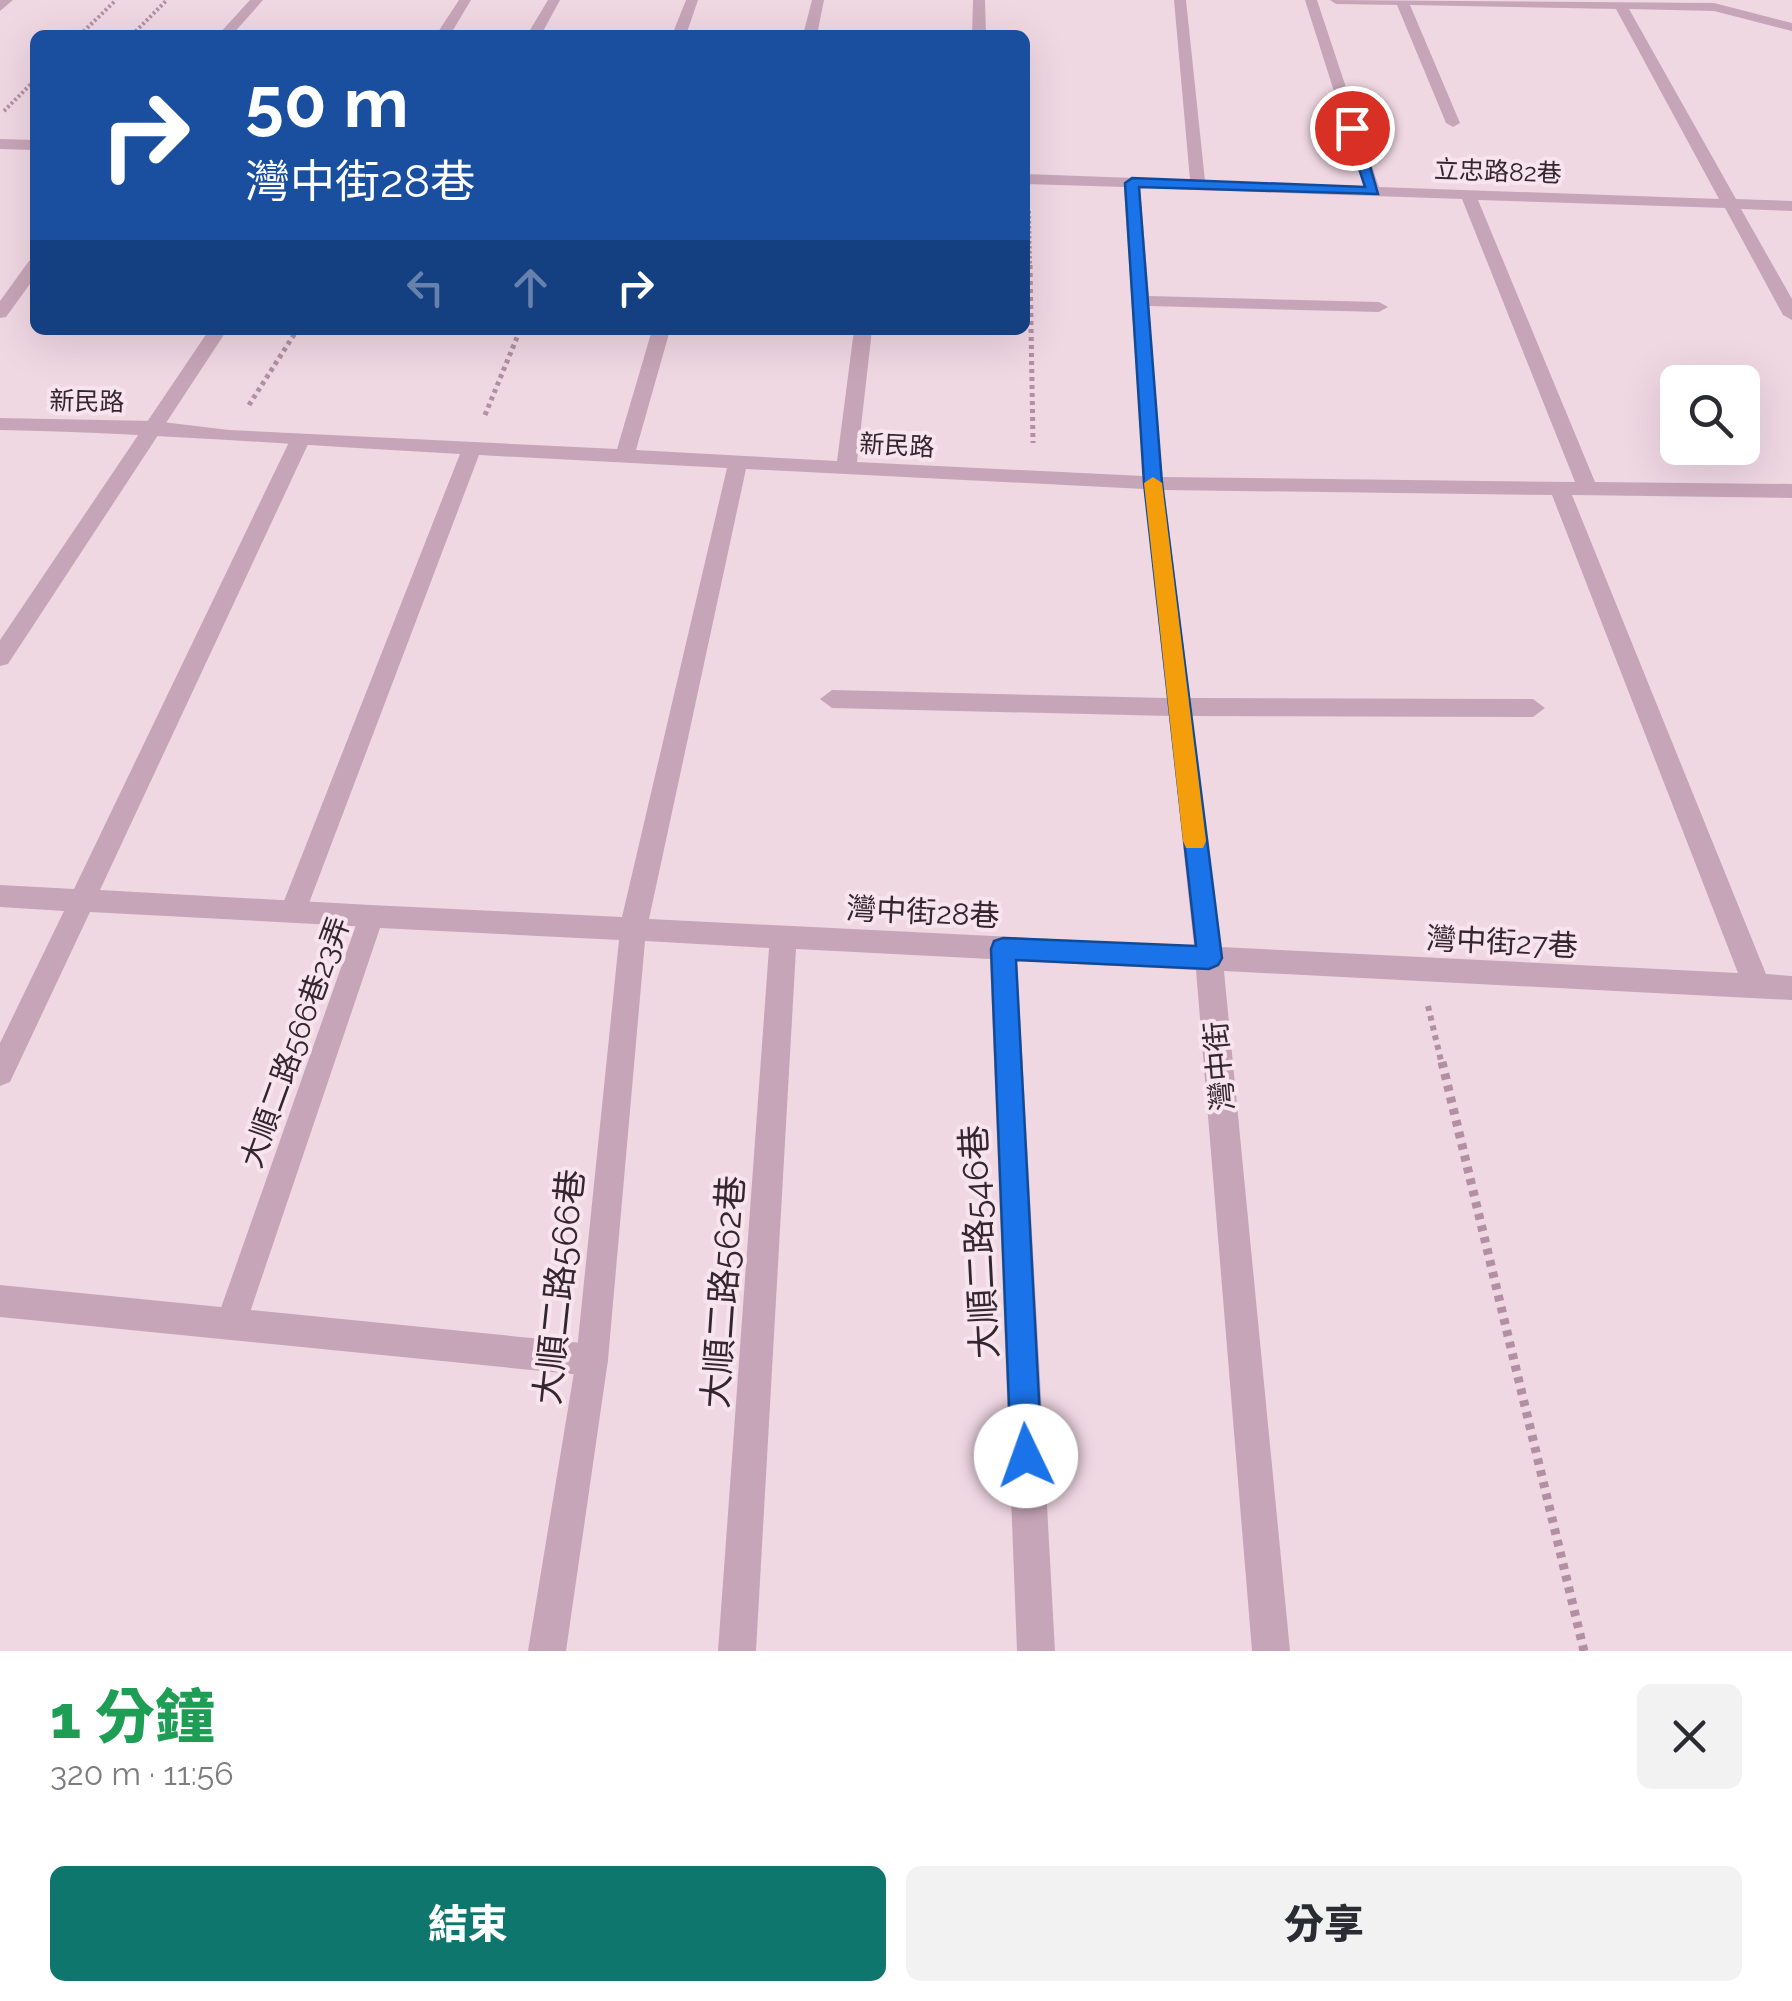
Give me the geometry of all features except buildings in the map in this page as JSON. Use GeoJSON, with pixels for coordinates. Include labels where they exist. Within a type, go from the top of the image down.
{"type":"FeatureCollection","features":[{"type":"Feature","properties":{"kind":"street"},"geometry":{"type":"LineString","coordinates":[[0,7],[8,0]]}},
{"type":"Feature","properties":{"kind":"street"},"geometry":{"type":"LineString","coordinates":[[230,30],[257,0]]}},
{"type":"Feature","properties":{"kind":"street"},"geometry":{"type":"LineString","coordinates":[[446,30],[466,0]]}},
{"type":"Feature","properties":{"kind":"street"},"geometry":{"type":"LineString","coordinates":[[537,30],[554,0]]}},
{"type":"Feature","properties":{"kind":"street"},"geometry":{"type":"LineString","coordinates":[[681,30],[692,0]]}},
{"type":"Feature","properties":{"kind":"street"},"geometry":{"type":"LineString","coordinates":[[811,30],[818,0]]}},
{"type":"Feature","properties":{"kind":"street"},"geometry":{"type":"LineString","coordinates":[[979,0],[979,30]]}},
{"type":"Feature","properties":{"kind":"street"},"geometry":{"type":"LineString","coordinates":[[1180,0],[1198,185]]}},
{"type":"Feature","properties":{"kind":"street"},"geometry":{"type":"LineString","coordinates":[[1311,0],[1373,191]]}},
{"type":"Feature","properties":{"kind":"street"},"geometry":{"type":"LineString","coordinates":[[1336,0],[1714,7],[1792,27]]}},
{"type":"Feature","properties":{"kind":"street"},"geometry":{"type":"LineString","coordinates":[[1402,2],[1453,123]]}},
{"type":"Feature","properties":{"kind":"street"},"geometry":{"type":"LineString","coordinates":[[1620,4],[1730,204],[1786,293],[1792,315]]}},
{"type":"Feature","properties":{"kind":"street"},"geometry":{"type":"LineString","coordinates":[[0,144],[30,145]]}},
{"type":"Feature","properties":{"kind":"street","name":"立忠路82巷"},"geometry":{"type":"LineString","coordinates":[[1030,179],[1792,206]]}},
{"type":"Feature","properties":{"kind":"street","name":"灣中街"},"geometry":{"type":"LineString","coordinates":[[1132,183],[1153,483],[1209,958],[1271,1651]]}},
{"type":"Feature","properties":{"kind":"street"},"geometry":{"type":"LineString","coordinates":[[1468,195],[1588,489]]}},
{"type":"Feature","properties":{"kind":"street"},"geometry":{"type":"LineString","coordinates":[[0,312],[30,271]]}},
{"type":"Feature","properties":{"kind":"street"},"geometry":{"type":"LineString","coordinates":[[1140,301],[1379,307]]}},
{"type":"Feature","properties":{"kind":"street"},"geometry":{"type":"LineString","coordinates":[[0,658],[215,335]]}},
{"type":"Feature","properties":{"kind":"street"},"geometry":{"type":"LineString","coordinates":[[625,456],[660,335]]}},
{"type":"Feature","properties":{"kind":"street"},"geometry":{"type":"LineString","coordinates":[[846,467],[862,335]]}},
{"type":"Feature","properties":{"kind":"street","name":"新民路"},"geometry":{"type":"LineString","coordinates":[[0,424],[154,427],[300,440],[1153,483],[1786,491]]}},
{"type":"Feature","properties":{"kind":"street"},"geometry":{"type":"LineString","coordinates":[[0,1073],[300,440]]}},
{"type":"Feature","properties":{"kind":"street"},"geometry":{"type":"LineString","coordinates":[[292,911],[472,448]]}},
{"type":"Feature","properties":{"kind":"street","name":"大順二路566巷"},"geometry":{"type":"LineString","coordinates":[[547,1651],[592,1360],[633,930],[738,462]]}},
{"type":"Feature","properties":{"kind":"street"},"geometry":{"type":"LineString","coordinates":[[1559,488],[1757,987]]}},
{"type":"Feature","properties":{"kind":"street"},"geometry":{"type":"LineString","coordinates":[[1786,491],[1792,513]]}},
{"type":"Feature","properties":{"kind":"street"},"geometry":{"type":"LineString","coordinates":[[832,699],[1178,707],[1533,708]]}},
{"type":"Feature","properties":{"kind":"street"},"geometry":{"type":"LineString","coordinates":[[0,896],[370,916]]}},
{"type":"Feature","properties":{"kind":"street","name":"大順二路566巷23弄"},"geometry":{"type":"LineString","coordinates":[[232,1322],[370,916],[633,930]]}},
{"type":"Feature","properties":{"kind":"street","name":"灣中街28巷"},"geometry":{"type":"LineString","coordinates":[[633,930],[1209,958]]}},
{"type":"Feature","properties":{"kind":"street","name":"大順二路562巷"},"geometry":{"type":"LineString","coordinates":[[737,1651],[783,938]]}},
{"type":"Feature","properties":{"kind":"street","name":"大順二路546巷"},"geometry":{"type":"LineString","coordinates":[[1003,949],[1036,1651]]}},
{"type":"Feature","properties":{"kind":"street","name":"灣中街27巷"},"geometry":{"type":"LineString","coordinates":[[1209,958],[1792,988]]}},
{"type":"Feature","properties":{"kind":"street"},"geometry":{"type":"LineString","coordinates":[[0,1301],[592,1360]]}},
{"type":"Feature","properties":{"kind":"path"},"geometry":{"type":"LineString","coordinates":[[85,30],[116,0]]}},
{"type":"Feature","properties":{"kind":"path"},"geometry":{"type":"LineString","coordinates":[[137,30],[168,0]]}},
{"type":"Feature","properties":{"kind":"path"},"geometry":{"type":"LineString","coordinates":[[0,115],[30,85]]}},
{"type":"Feature","properties":{"kind":"path"},"geometry":{"type":"LineString","coordinates":[[1030,328],[1034,477]]}},
{"type":"Feature","properties":{"kind":"path"},"geometry":{"type":"LineString","coordinates":[[229,436],[294,335]]}},
{"type":"Feature","properties":{"kind":"path"},"geometry":{"type":"LineString","coordinates":[[472,448],[518,335]]}},
{"type":"Feature","properties":{"kind":"path"},"geometry":{"type":"LineString","coordinates":[[1419,970],[1584,1651]]}},
{"type":"Feature","properties":{"kind":"slow traffic"},"geometry":{"type":"LineString","coordinates":[[1153,483],[1195,841]]}},
{"type":"Feature","properties":{"kind":"route"},"geometry":{"type":"LineString","coordinates":[[1026,1456],[1003,949],[1209,958],[1153,483],[1132,183],[1373,191],[1352,128]]}}]}
